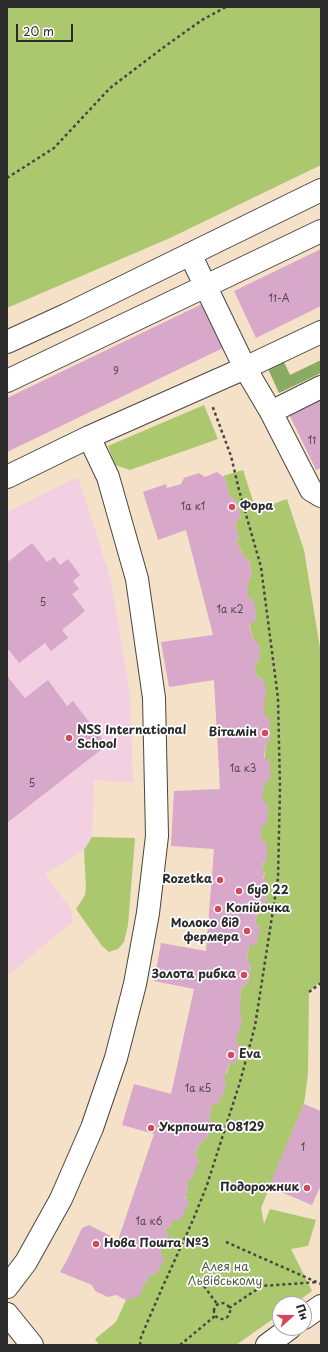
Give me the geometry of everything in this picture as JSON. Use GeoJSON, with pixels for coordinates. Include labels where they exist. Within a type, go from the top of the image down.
{"type":"FeatureCollection","features":[{"type":"Feature","properties":{"kind":"street"},"geometry":{"type":"LineString","coordinates":[[7,342],[66,315],[321,190]]}},
{"type":"Feature","properties":{"kind":"street"},"geometry":{"type":"LineString","coordinates":[[7,381],[321,231]]}},
{"type":"Feature","properties":{"kind":"street"},"geometry":{"type":"LineString","coordinates":[[190,254],[245,368],[316,493]]}},
{"type":"Feature","properties":{"kind":"street"},"geometry":{"type":"LineString","coordinates":[[7,477],[89,437],[245,368],[321,332]]}},
{"type":"Feature","properties":{"kind":"street"},"geometry":{"type":"LineString","coordinates":[[271,412],[321,387]]}},
{"type":"Feature","properties":{"kind":"street"},"geometry":{"type":"LineString","coordinates":[[7,1287],[26,1262],[61,1198],[92,1128],[116,1058],[135,984],[148,913],[157,836],[154,698],[137,579],[108,477],[89,437]]}},
{"type":"Feature","properties":{"kind":"street"},"geometry":{"type":"LineString","coordinates":[[312,1312],[321,1306]]}},
{"type":"Feature","properties":{"kind":"street"},"geometry":{"type":"LineString","coordinates":[[7,1314],[32,1345]]}},
{"type":"Feature","properties":{"kind":"street"},"geometry":{"type":"LineString","coordinates":[[267,1345],[279,1336]]}},
{"type":"Feature","properties":{"kind":"path"},"geometry":{"type":"LineString","coordinates":[[7,178],[54,148],[110,88],[195,25],[226,7]]}},
{"type":"Feature","properties":{"kind":"path"},"geometry":{"type":"LineString","coordinates":[[140,1345],[141,1337],[162,1286],[193,1220],[207,1185],[240,1082],[255,1026],[278,878],[280,788],[278,698],[261,567],[231,456],[205,386]]}},
{"type":"Feature","properties":{"kind":"path"},"geometry":{"type":"LineString","coordinates":[[310,992],[321,983]]}},
{"type":"Feature","properties":{"kind":"path"},"geometry":{"type":"LineString","coordinates":[[226,1242],[320,1283]]}},
{"type":"Feature","properties":{"kind":"path"},"geometry":{"type":"LineString","coordinates":[[229,1308],[262,1286],[320,1283]]}},
{"type":"Feature","properties":{"kind":"path"},"geometry":{"type":"LineString","coordinates":[[204,1286],[217,1304]]}},
{"type":"Feature","properties":{"kind":"path"},"geometry":{"type":"LineString","coordinates":[[223,1303],[228,1305],[230,1313],[227,1318],[222,1320],[216,1316],[214,1311],[217,1304],[223,1303]]}},
{"type":"Feature","properties":{"kind":"path"},"geometry":{"type":"LineString","coordinates":[[180,1345],[216,1316]]}},
{"type":"Feature","properties":{"kind":"shaded area","name":"NSS International School"},"geometry":{"type":"Polygon","coordinates":[[[78,477],[111,580],[130,695],[133,782],[94,780],[92,837],[84,850],[45,874],[70,908],[73,921],[7,976],[7,512],[78,477]]]}},
{"type":"Feature","properties":{"kind":"green space"},"geometry":{"type":"Polygon","coordinates":[[[7,7],[321,7],[321,165],[170,238],[7,308],[7,7]]]}},
{"type":"Feature","properties":{"kind":"green space"},"geometry":{"type":"Polygon","coordinates":[[[321,360],[321,373],[279,393],[268,369],[284,362],[290,375],[321,360]]]}},
{"type":"Feature","properties":{"kind":"green space"},"geometry":{"type":"Polygon","coordinates":[[[204,405],[218,439],[130,470],[115,465],[108,446],[204,405]]]}},
{"type":"Feature","properties":{"kind":"green space","name":"Алея на Львівському"},"geometry":{"type":"Polygon","coordinates":[[[243,470],[256,510],[287,499],[304,550],[321,654],[321,981],[309,992],[308,1074],[304,1104],[261,1208],[264,1224],[270,1209],[316,1220],[308,1246],[291,1249],[312,1291],[305,1296],[272,1296],[272,1320],[236,1345],[99,1345],[95,1339],[116,1322],[126,1300],[139,1295],[149,1276],[157,1273],[163,1259],[160,1252],[168,1236],[166,1229],[187,1200],[185,1194],[188,1187],[186,1185],[199,1161],[195,1154],[200,1143],[206,1139],[212,1124],[209,1117],[212,1105],[219,1102],[225,1082],[223,1077],[227,1073],[230,1063],[235,1062],[235,1031],[240,1020],[240,999],[242,986],[248,983],[251,966],[247,960],[249,945],[256,942],[258,926],[255,923],[260,905],[265,902],[268,886],[263,881],[265,873],[261,870],[264,863],[267,844],[261,839],[261,825],[267,805],[262,800],[262,785],[266,744],[270,740],[270,721],[264,719],[263,679],[257,677],[254,664],[260,660],[257,643],[253,639],[249,623],[251,601],[248,597],[248,583],[252,575],[249,560],[245,558],[236,541],[239,539],[235,522],[241,517],[236,501],[229,495],[225,478],[223,476],[243,470]]]}},
{"type":"Feature","properties":{"kind":"green space"},"geometry":{"type":"Polygon","coordinates":[[[92,837],[135,838],[128,925],[124,942],[118,949],[109,952],[102,946],[76,909],[85,895],[84,850],[92,837]]]}},
{"type":"Feature","properties":{"kind":"building"},"geometry":{"type":"Polygon","coordinates":[[[321,249],[321,306],[256,338],[234,291],[321,249]]]}},
{"type":"Feature","properties":{"kind":"building"},"geometry":{"type":"Polygon","coordinates":[[[204,303],[225,347],[7,452],[7,398],[204,303]]]}},
{"type":"Feature","properties":{"kind":"building"},"geometry":{"type":"Polygon","coordinates":[[[321,398],[321,468],[316,470],[289,414],[321,398]]]}},
{"type":"Feature","properties":{"kind":"building","name":"буд 22"},"geometry":{"type":"Polygon","coordinates":[[[217,472],[225,478],[229,495],[236,501],[241,517],[235,522],[239,539],[236,541],[245,558],[249,560],[252,575],[248,583],[248,597],[254,601],[257,620],[249,625],[253,639],[259,644],[260,660],[254,664],[257,677],[263,679],[267,693],[265,695],[264,716],[269,717],[270,721],[270,740],[266,744],[264,757],[270,762],[270,780],[264,783],[262,800],[268,805],[267,823],[261,827],[261,839],[267,844],[267,860],[264,862],[261,870],[265,872],[263,878],[267,881],[267,901],[260,905],[255,923],[260,927],[256,945],[249,945],[247,960],[251,966],[248,983],[242,986],[240,1013],[242,1019],[236,1039],[240,1049],[235,1064],[230,1063],[224,1078],[226,1086],[219,1102],[212,1105],[209,1117],[212,1124],[206,1139],[200,1143],[195,1154],[199,1161],[192,1178],[188,1180],[186,1185],[188,1187],[188,1192],[185,1197],[189,1202],[181,1219],[174,1220],[171,1226],[166,1229],[168,1236],[160,1252],[164,1259],[157,1273],[149,1276],[139,1296],[126,1300],[116,1295],[108,1297],[95,1291],[92,1285],[60,1272],[82,1228],[89,1225],[111,1236],[113,1242],[117,1243],[154,1134],[122,1125],[134,1084],[171,1094],[194,989],[154,981],[161,943],[206,951],[214,849],[171,846],[174,791],[220,789],[214,680],[169,687],[161,642],[213,635],[186,530],[158,540],[143,492],[166,484],[167,488],[181,484],[184,478],[199,473],[205,477],[217,472]]]}},
{"type":"Feature","properties":{"kind":"building"},"geometry":{"type":"Polygon","coordinates":[[[32,543],[47,562],[54,557],[60,565],[68,559],[80,575],[73,581],[79,589],[72,594],[85,611],[62,630],[68,638],[51,651],[45,643],[19,663],[9,650],[7,651],[7,559],[9,561],[32,543]]]}},
{"type":"Feature","properties":{"kind":"building"},"geometry":{"type":"Polygon","coordinates":[[[7,676],[25,698],[48,680],[67,706],[73,701],[107,745],[7,823],[7,676]]]}},
{"type":"Feature","properties":{"kind":"building"},"geometry":{"type":"Polygon","coordinates":[[[304,1104],[321,1111],[321,1185],[312,1205],[269,1187],[304,1104]]]}},
{"type":"Feature","properties":{"kind":"place","name":"Фора"},"geometry":{"type":"Point","coordinates":[232,507]}},
{"type":"Feature","properties":{"kind":"place","name":"Вітамін"},"geometry":{"type":"Point","coordinates":[265,733]}},
{"type":"Feature","properties":{"kind":"place","name":"NSS International School"},"geometry":{"type":"Point","coordinates":[69,738]}},
{"type":"Feature","properties":{"kind":"place","name":"Rozetka"},"geometry":{"type":"Point","coordinates":[220,880]}},
{"type":"Feature","properties":{"kind":"place","name":"буд 22"},"geometry":{"type":"Point","coordinates":[239,891]}},
{"type":"Feature","properties":{"kind":"place","name":"Копійочка"},"geometry":{"type":"Point","coordinates":[218,909]}},
{"type":"Feature","properties":{"kind":"place","name":"Молоко від фермера"},"geometry":{"type":"Point","coordinates":[247,931]}},
{"type":"Feature","properties":{"kind":"place","name":"Золота рибка"},"geometry":{"type":"Point","coordinates":[244,975]}},
{"type":"Feature","properties":{"kind":"place","name":"Eva"},"geometry":{"type":"Point","coordinates":[231,1055]}},
{"type":"Feature","properties":{"kind":"place","name":"Укрпошта 08129"},"geometry":{"type":"Point","coordinates":[151,1128]}},
{"type":"Feature","properties":{"kind":"place","name":"Подорожник"},"geometry":{"type":"Point","coordinates":[307,1188]}},
{"type":"Feature","properties":{"kind":"place","name":"Нова Пошта №3"},"geometry":{"type":"Point","coordinates":[96,1244]}}]}
